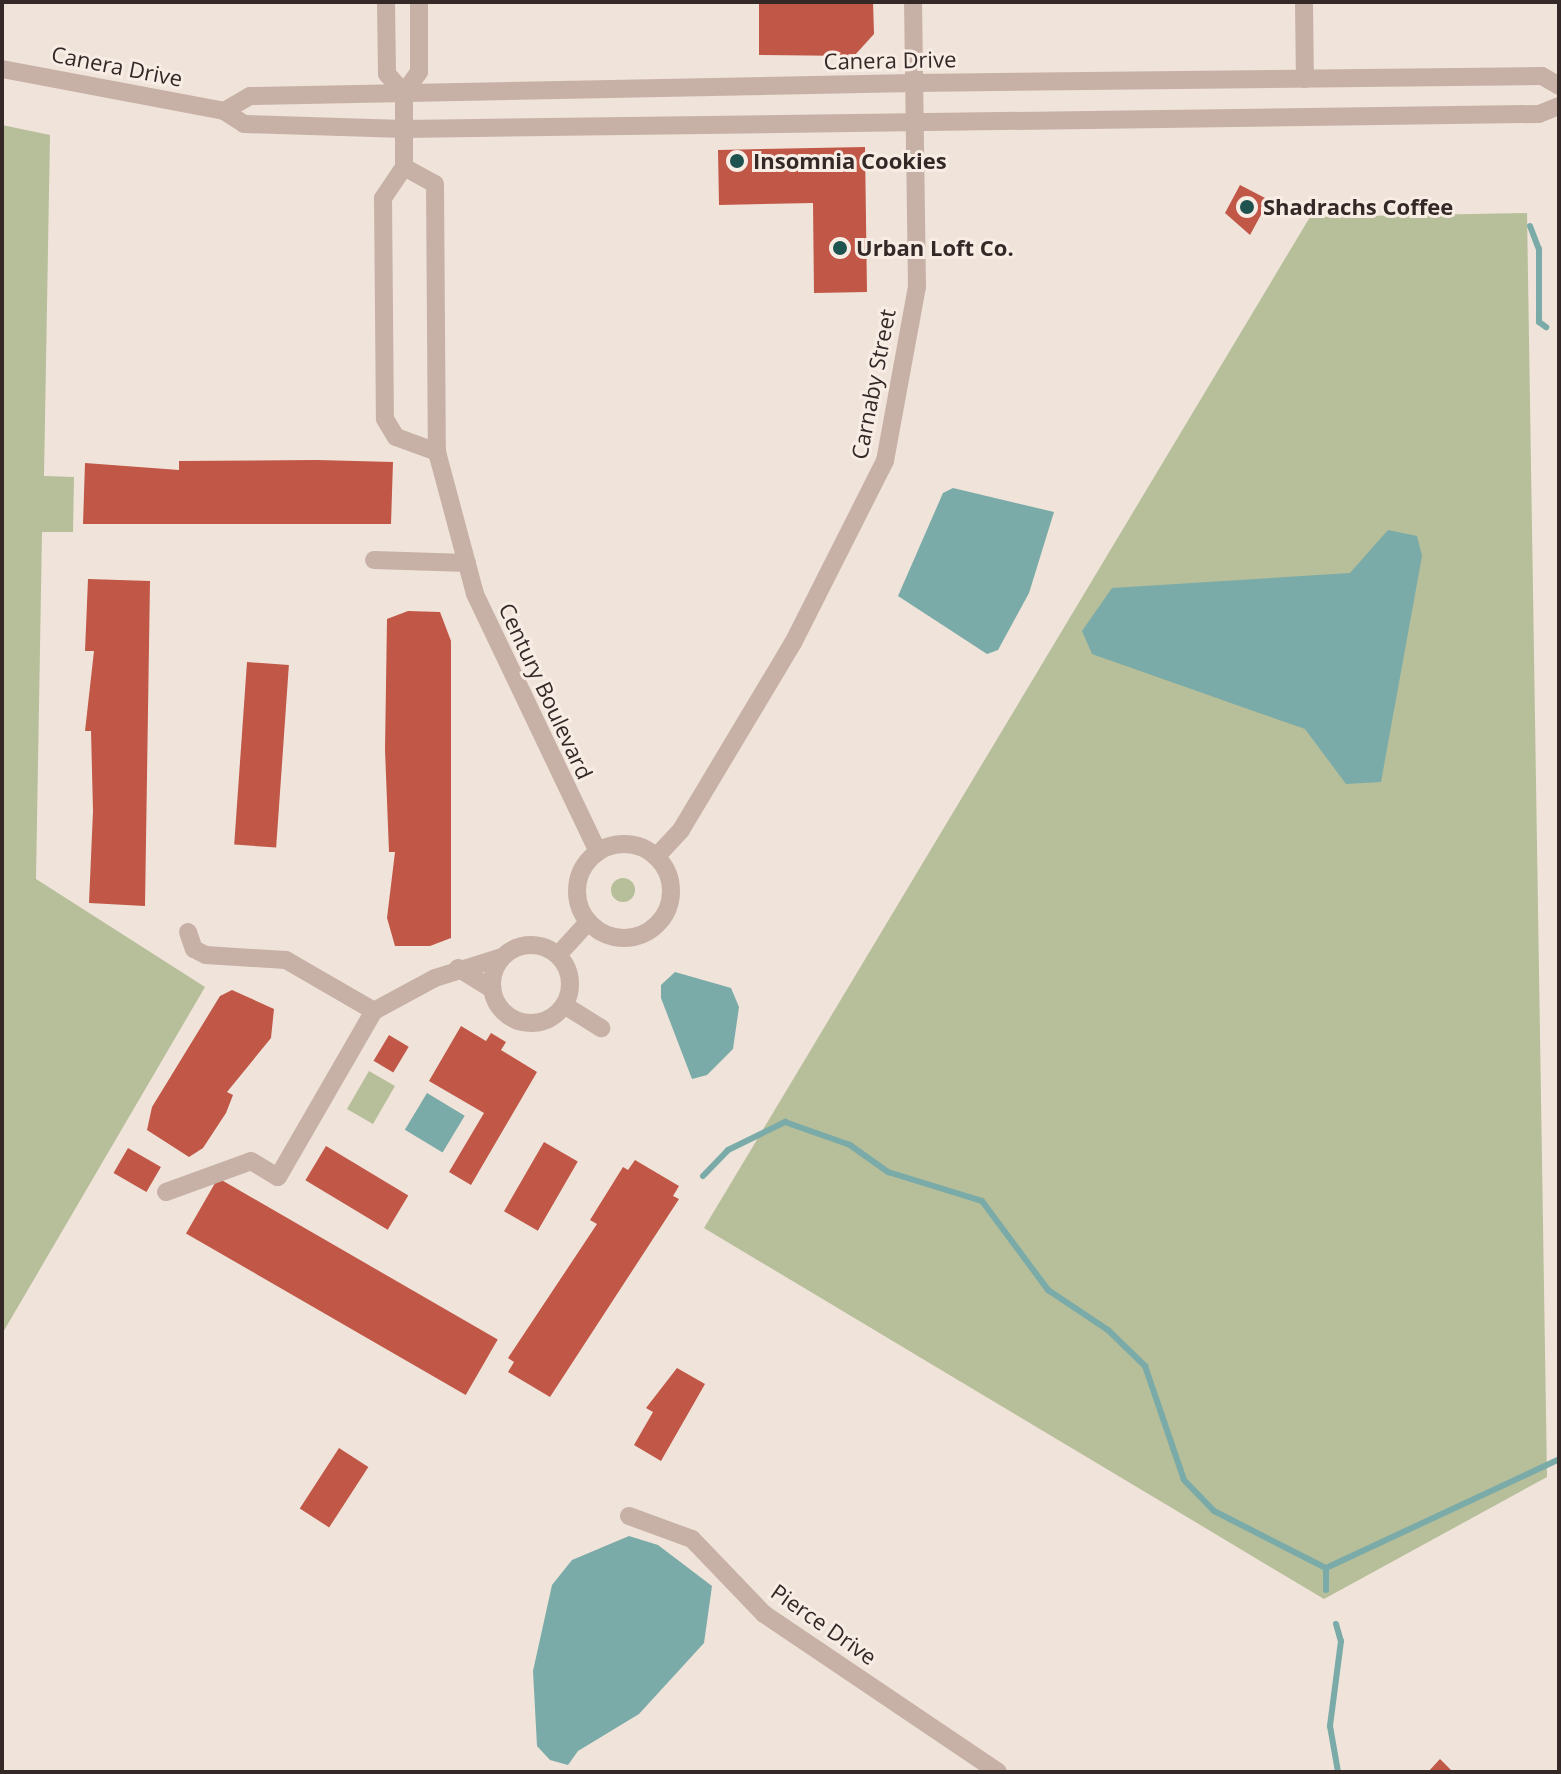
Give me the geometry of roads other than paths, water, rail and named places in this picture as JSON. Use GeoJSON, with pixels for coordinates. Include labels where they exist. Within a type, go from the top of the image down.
{"type":"FeatureCollection","features":[{"type":"Feature","properties":{"kind":"street"},"geometry":{"type":"LineString","coordinates":[[386,2],[387,74],[404,93]]}},
{"type":"Feature","properties":{"kind":"street"},"geometry":{"type":"LineString","coordinates":[[419,2],[419,72],[404,93],[404,167],[383,198],[385,419],[396,437],[437,452]]}},
{"type":"Feature","properties":{"kind":"street","name":"Carnaby Street"},"geometry":{"type":"LineString","coordinates":[[656,857],[681,830],[793,643],[885,461],[917,287],[913,2]]}},
{"type":"Feature","properties":{"kind":"street"},"geometry":{"type":"LineString","coordinates":[[1304,2],[1305,79]]}},
{"type":"Feature","properties":{"kind":"street","name":"Canera Drive"},"geometry":{"type":"LineString","coordinates":[[2,69],[224,111],[244,124],[404,129],[914,118],[1539,114],[1559,106]]}},
{"type":"Feature","properties":{"kind":"street","name":"Canera Drive"},"geometry":{"type":"LineString","coordinates":[[224,111],[250,96],[914,83],[1542,76],[1559,86]]}},
{"type":"Feature","properties":{"kind":"street","name":"Century Boulevard"},"geometry":{"type":"LineString","coordinates":[[404,167],[435,184],[437,452],[467,563],[492,641],[598,852]]}},
{"type":"Feature","properties":{"kind":"street"},"geometry":{"type":"LineString","coordinates":[[374,560],[467,563]]}},
{"type":"Feature","properties":{"kind":"street"},"geometry":{"type":"LineString","coordinates":[[628,844],[656,857],[670,899],[656,925],[629,938],[588,922],[578,884],[598,852],[628,844]]}},
{"type":"Feature","properties":{"kind":"street"},"geometry":{"type":"LineString","coordinates":[[558,955],[588,922]]}},
{"type":"Feature","properties":{"kind":"street"},"geometry":{"type":"LineString","coordinates":[[188,932],[194,949],[206,955],[286,960],[374,1011]]}},
{"type":"Feature","properties":{"kind":"street"},"geometry":{"type":"LineString","coordinates":[[166,1192],[251,1161],[278,1177],[374,1011],[458,968],[502,957],[524,945],[558,955],[570,979],[564,1005],[546,1020],[523,1023],[502,1011],[492,989],[458,968]]}},
{"type":"Feature","properties":{"kind":"street"},"geometry":{"type":"LineString","coordinates":[[492,989],[502,957]]}},
{"type":"Feature","properties":{"kind":"street"},"geometry":{"type":"LineString","coordinates":[[564,1005],[601,1028]]}},
{"type":"Feature","properties":{"kind":"street","name":"Pierce Drive"},"geometry":{"type":"LineString","coordinates":[[629,1516],[692,1539],[764,1614],[998,1772]]}},
{"type":"Feature","properties":{"kind":"water"},"geometry":{"type":"Polygon","coordinates":[[[953,488],[1054,512],[1029,593],[998,650],[987,654],[898,596],[943,493],[953,488]]]}},
{"type":"Feature","properties":{"kind":"water"},"geometry":{"type":"Polygon","coordinates":[[[1388,530],[1417,536],[1422,556],[1381,782],[1346,784],[1305,729],[1092,654],[1082,631],[1112,588],[1350,573],[1388,530]]]}},
{"type":"Feature","properties":{"kind":"water"},"geometry":{"type":"Polygon","coordinates":[[[675,972],[731,988],[739,1007],[733,1049],[707,1075],[692,1079],[661,998],[661,985],[675,972]]]}},
{"type":"Feature","properties":{"kind":"water"},"geometry":{"type":"Polygon","coordinates":[[[427,1093],[465,1116],[443,1153],[405,1130],[427,1093]]]}},
{"type":"Feature","properties":{"kind":"water"},"geometry":{"type":"Polygon","coordinates":[[[629,1536],[658,1545],[712,1586],[704,1643],[639,1714],[578,1751],[568,1765],[550,1760],[537,1746],[533,1671],[552,1585],[572,1560],[629,1536]]]}},
{"type":"Feature","properties":{"kind":"waterway"},"geometry":{"type":"LineString","coordinates":[[1530,226],[1539,249],[1539,322],[1546,327]]}},
{"type":"Feature","properties":{"kind":"waterway"},"geometry":{"type":"LineString","coordinates":[[703,1176],[728,1150],[785,1122],[850,1145],[888,1172],[982,1201],[1048,1290],[1108,1330],[1145,1366],[1184,1480],[1214,1511],[1326,1568],[1558,1460]]}},
{"type":"Feature","properties":{"kind":"waterway"},"geometry":{"type":"LineString","coordinates":[[1326,1568],[1326,1590]]}},
{"type":"Feature","properties":{"kind":"waterway"},"geometry":{"type":"LineString","coordinates":[[1336,1624],[1341,1641],[1330,1726],[1338,1772]]}},
{"type":"Feature","properties":{"kind":"place","name":"Insomnia Cookies"},"geometry":{"type":"Point","coordinates":[737,161]}},
{"type":"Feature","properties":{"kind":"place","name":"Shadrachs Coffee"},"geometry":{"type":"Point","coordinates":[1247,207]}},
{"type":"Feature","properties":{"kind":"place","name":"Urban Loft Co."},"geometry":{"type":"Point","coordinates":[840,248]}}]}
